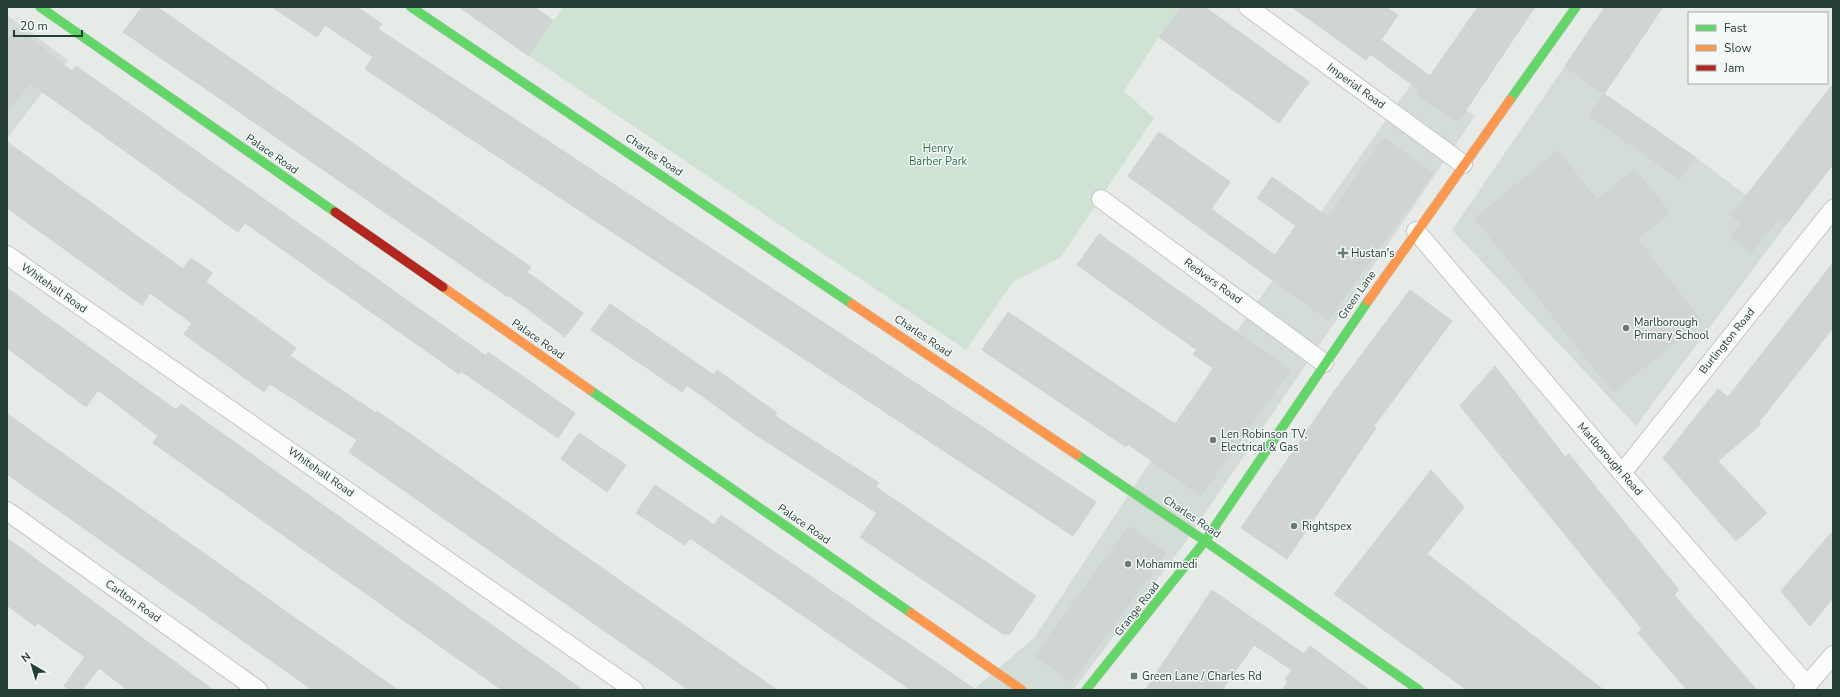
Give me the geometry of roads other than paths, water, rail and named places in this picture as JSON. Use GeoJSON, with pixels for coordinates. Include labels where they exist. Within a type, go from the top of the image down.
{"type":"FeatureCollection","features":[{"type":"Feature","properties":{"kind":"street","name":"Palace Road"},"geometry":{"type":"LineString","coordinates":[[40,7],[1022,690]]}},
{"type":"Feature","properties":{"kind":"street","name":"Charles Road"},"geometry":{"type":"LineString","coordinates":[[410,7],[1205,540],[1419,690]]}},
{"type":"Feature","properties":{"kind":"street","name":"Imperial Road"},"geometry":{"type":"LineString","coordinates":[[1248,7],[1463,164]]}},
{"type":"Feature","properties":{"kind":"street","name":"Green Lane"},"geometry":{"type":"LineString","coordinates":[[1205,540],[1324,363],[1463,164],[1576,7]]}},
{"type":"Feature","properties":{"kind":"street","name":"Redvers Road"},"geometry":{"type":"LineString","coordinates":[[1101,199],[1324,363]]}},
{"type":"Feature","properties":{"kind":"street","name":"Burlington Road"},"geometry":{"type":"LineString","coordinates":[[1622,473],[1833,209]]}},
{"type":"Feature","properties":{"kind":"street","name":"Marlborough Road"},"geometry":{"type":"LineString","coordinates":[[1416,231],[1805,688]]}},
{"type":"Feature","properties":{"kind":"street","name":"Whitehall Road"},"geometry":{"type":"LineString","coordinates":[[7,255],[634,690]]}},
{"type":"Feature","properties":{"kind":"street","name":"Carlton Road"},"geometry":{"type":"LineString","coordinates":[[7,512],[258,690]]}},
{"type":"Feature","properties":{"kind":"street","name":"Grange Road"},"geometry":{"type":"LineString","coordinates":[[1086,690],[1126,642],[1205,540]]}},
{"type":"Feature","properties":{"kind":"street"},"geometry":{"type":"LineString","coordinates":[[1805,688],[1833,655]]}},
{"type":"Feature","properties":{"kind":"place","name":"Hustan's"},"geometry":{"type":"Point","coordinates":[1343,253]}},
{"type":"Feature","properties":{"kind":"place","name":"Marlborough Primary School"},"geometry":{"type":"Point","coordinates":[1626,328]}},
{"type":"Feature","properties":{"kind":"place","name":"Len Robinson TV, Electrical & Gas"},"geometry":{"type":"Point","coordinates":[1213,440]}},
{"type":"Feature","properties":{"kind":"place","name":"Rightspex"},"geometry":{"type":"Point","coordinates":[1294,526]}},
{"type":"Feature","properties":{"kind":"place","name":"Mohammedi"},"geometry":{"type":"Point","coordinates":[1128,564]}},
{"type":"Feature","properties":{"kind":"place","name":"Green Lane / Charles Rd"},"geometry":{"type":"Point","coordinates":[1134,676]}},
{"type":"Feature","properties":{"kind":"park label","name":"Henry Barber Park"},"geometry":{"type":"Point","coordinates":[938,154]}}]}
